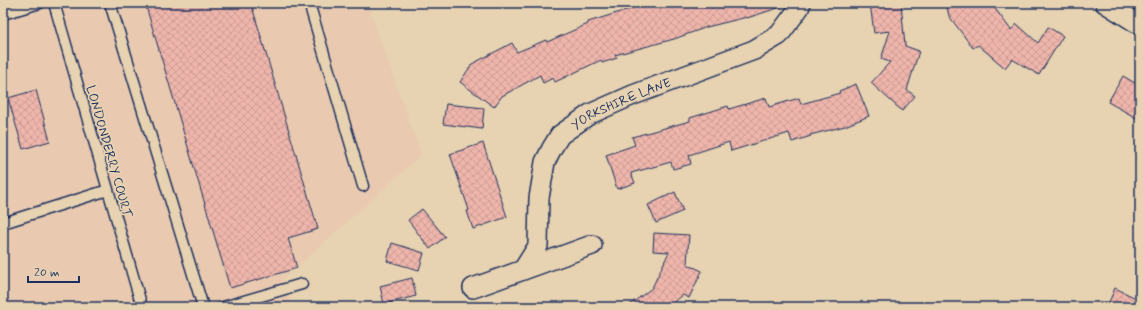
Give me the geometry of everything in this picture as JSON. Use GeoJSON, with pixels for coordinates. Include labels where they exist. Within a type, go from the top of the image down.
{"type":"FeatureCollection","features":[{"type":"Feature","properties":{"kind":"street","name":"YORKSHIRE LANE"},"geometry":{"type":"LineString","coordinates":[[524,270],[538,246],[539,198],[545,162],[560,135],[590,114],[633,95],[754,50],[778,35],[799,8],[801,3]]}},
{"type":"Feature","properties":{"kind":"street"},"geometry":{"type":"LineString","coordinates":[[1106,3],[1140,26]]}},
{"type":"Feature","properties":{"kind":"street"},"geometry":{"type":"LineString","coordinates":[[473,288],[592,246]]}},
{"type":"Feature","properties":{"kind":"lane"},"geometry":{"type":"LineString","coordinates":[[3,14],[40,3]]}},
{"type":"Feature","properties":{"kind":"lane","name":"LONDONDERRY COURT"},"geometry":{"type":"LineString","coordinates":[[54,3],[142,307]]}},
{"type":"Feature","properties":{"kind":"lane"},"geometry":{"type":"LineString","coordinates":[[110,3],[203,307]]}},
{"type":"Feature","properties":{"kind":"lane"},"geometry":{"type":"LineString","coordinates":[[309,3],[363,186]]}},
{"type":"Feature","properties":{"kind":"lane"},"geometry":{"type":"LineString","coordinates":[[3,222],[108,190]]}},
{"type":"Feature","properties":{"kind":"lane"},"geometry":{"type":"LineString","coordinates":[[223,307],[302,284]]}},
{"type":"Feature","properties":{"kind":"shaded area"},"geometry":{"type":"Polygon","coordinates":[[[3,3],[367,3],[421,155],[283,279],[292,307],[3,307],[3,3]]]}},
{"type":"Feature","properties":{"kind":"building"},"geometry":{"type":"Polygon","coordinates":[[[145,3],[251,3],[318,229],[288,238],[297,268],[230,288],[145,3]]]}},
{"type":"Feature","properties":{"kind":"building"},"geometry":{"type":"Polygon","coordinates":[[[649,3],[783,3],[784,6],[747,18],[707,27],[674,39],[615,55],[617,58],[602,63],[601,60],[555,82],[553,78],[543,83],[540,75],[502,96],[494,107],[460,82],[472,64],[512,43],[517,52],[546,40],[547,42],[588,24],[588,22],[649,3]]]}},
{"type":"Feature","properties":{"kind":"building"},"geometry":{"type":"Polygon","coordinates":[[[870,3],[901,3],[905,46],[919,51],[907,90],[915,96],[902,111],[871,83],[890,62],[881,59],[890,31],[874,33],[870,3]]]}},
{"type":"Feature","properties":{"kind":"building"},"geometry":{"type":"Polygon","coordinates":[[[946,3],[991,3],[1011,30],[1017,24],[1038,43],[1048,27],[1063,36],[1039,75],[1012,59],[1005,68],[978,45],[973,48],[949,16],[946,3]]]}},
{"type":"Feature","properties":{"kind":"building"},"geometry":{"type":"Polygon","coordinates":[[[1123,76],[1140,86],[1140,120],[1108,102],[1123,76]]]}},
{"type":"Feature","properties":{"kind":"building"},"geometry":{"type":"Polygon","coordinates":[[[856,84],[869,116],[845,126],[810,135],[811,136],[792,142],[789,133],[731,151],[729,142],[689,155],[691,164],[673,169],[671,162],[631,173],[635,183],[617,189],[606,155],[635,145],[632,137],[690,121],[690,118],[728,106],[729,109],[766,98],[769,107],[799,98],[801,104],[840,93],[839,91],[856,84]]]}},
{"type":"Feature","properties":{"kind":"building"},"geometry":{"type":"Polygon","coordinates":[[[36,90],[50,141],[23,149],[8,98],[36,90]]]}},
{"type":"Feature","properties":{"kind":"building"},"geometry":{"type":"Polygon","coordinates":[[[446,104],[484,108],[482,129],[443,124],[446,104]]]}},
{"type":"Feature","properties":{"kind":"building"},"geometry":{"type":"Polygon","coordinates":[[[483,143],[507,217],[473,229],[467,211],[469,210],[450,154],[483,143]]]}},
{"type":"Feature","properties":{"kind":"building"},"geometry":{"type":"Polygon","coordinates":[[[675,192],[683,211],[656,223],[648,205],[675,192]]]}},
{"type":"Feature","properties":{"kind":"building"},"geometry":{"type":"Polygon","coordinates":[[[422,209],[445,237],[430,249],[408,220],[422,209]]]}},
{"type":"Feature","properties":{"kind":"building"},"geometry":{"type":"Polygon","coordinates":[[[654,233],[689,235],[687,264],[702,271],[689,298],[683,295],[668,307],[627,307],[652,288],[669,252],[653,251],[654,233]]]}},
{"type":"Feature","properties":{"kind":"building"},"geometry":{"type":"Polygon","coordinates":[[[392,243],[424,253],[419,270],[387,261],[392,243]]]}},
{"type":"Feature","properties":{"kind":"building"},"geometry":{"type":"Polygon","coordinates":[[[412,278],[416,296],[384,304],[380,286],[412,278]]]}},
{"type":"Feature","properties":{"kind":"building"},"geometry":{"type":"Polygon","coordinates":[[[1115,288],[1140,300],[1140,307],[1107,307],[1115,288]]]}}]}
